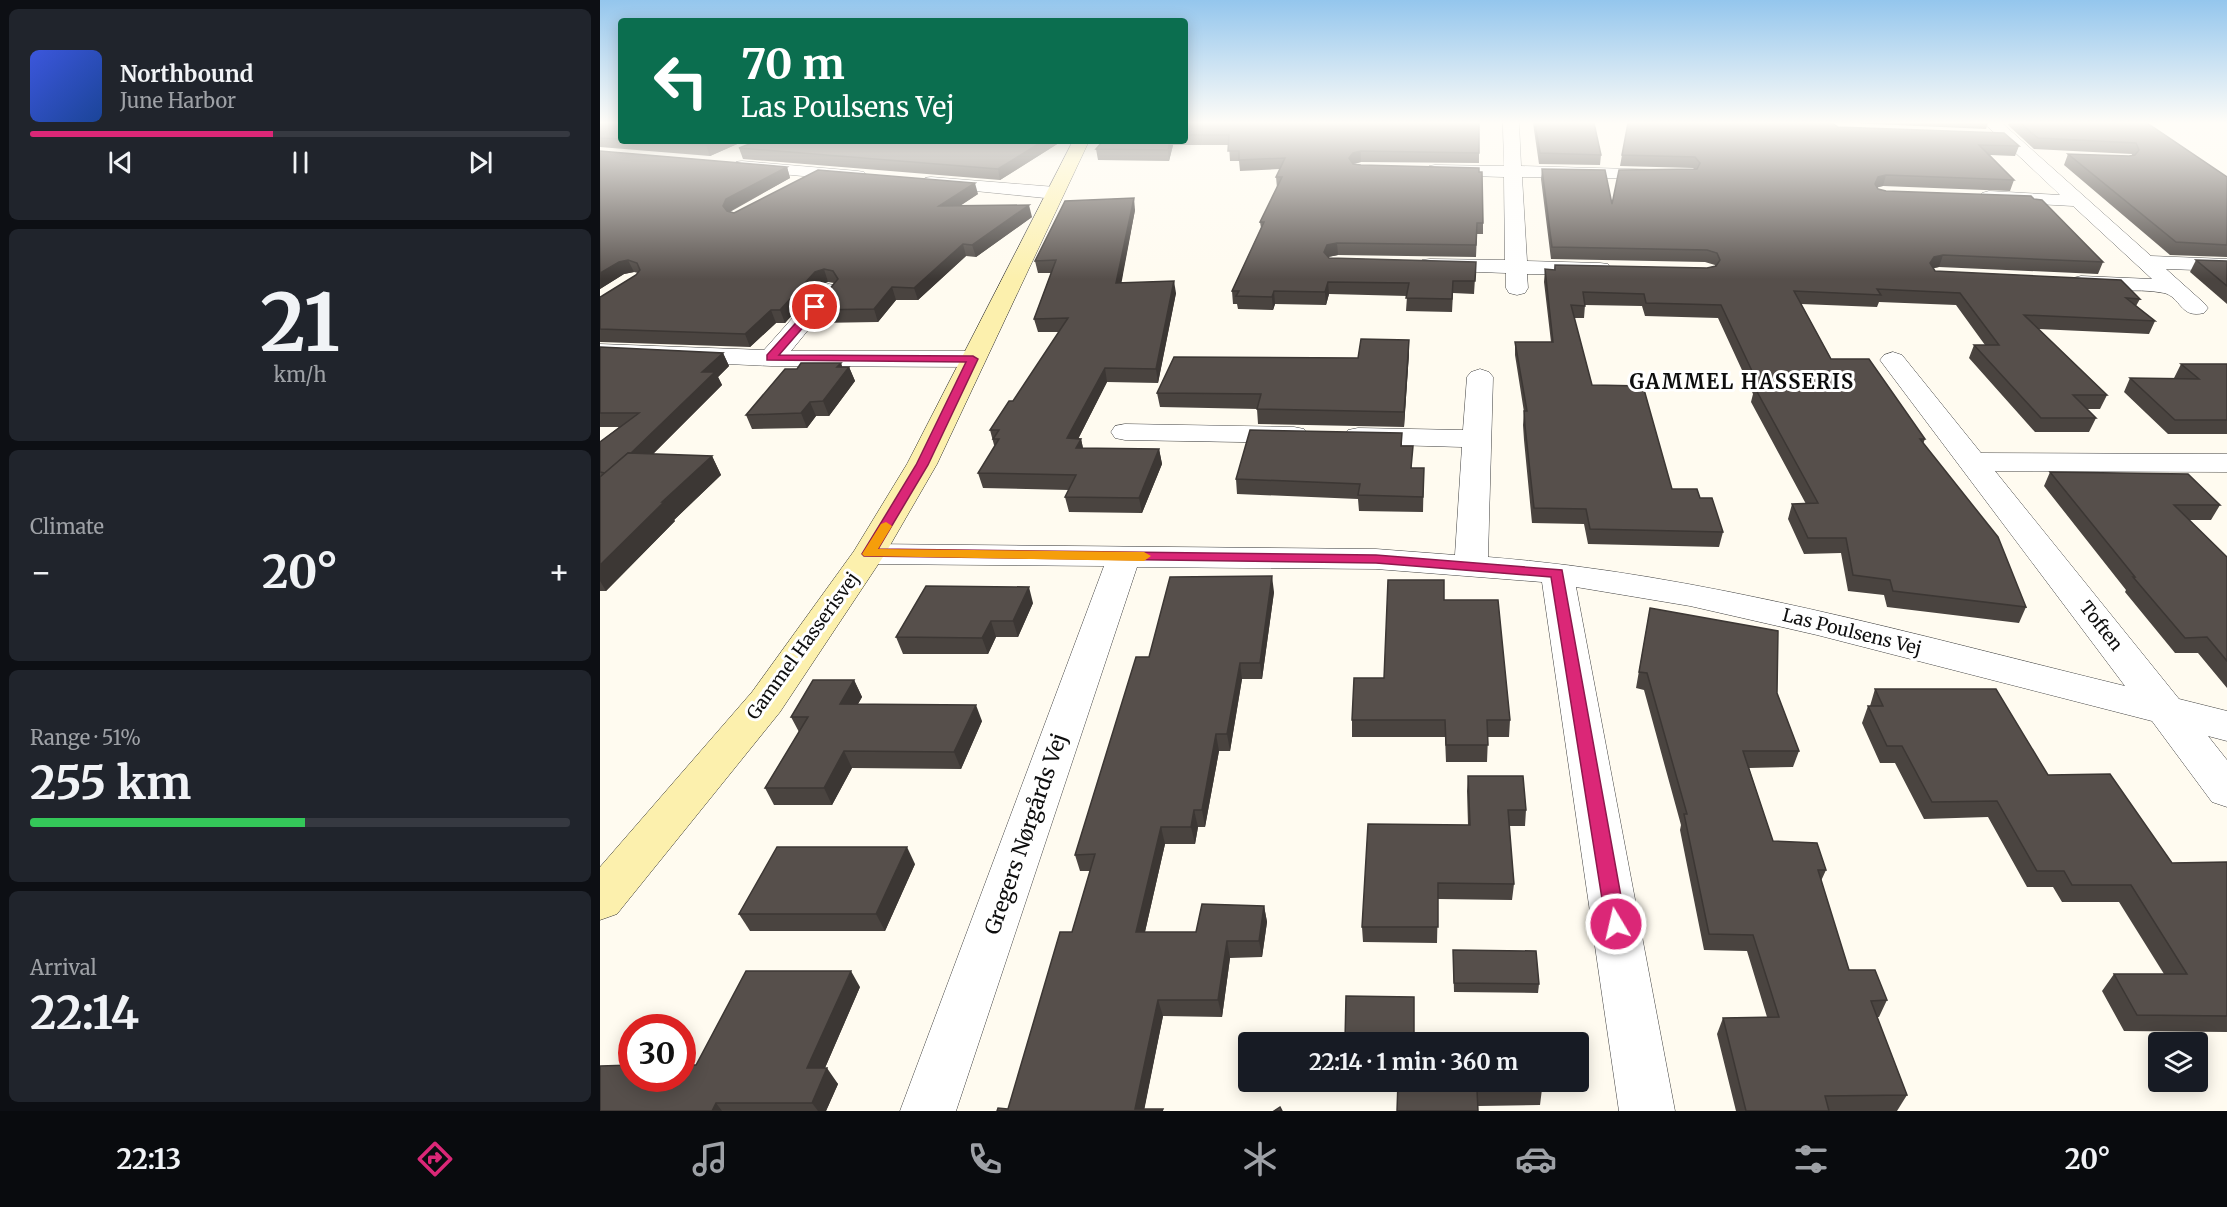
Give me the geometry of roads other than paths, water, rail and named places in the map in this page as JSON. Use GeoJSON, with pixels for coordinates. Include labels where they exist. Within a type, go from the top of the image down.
{"type":"FeatureCollection","features":[{"type":"Feature","properties":{"kind":"street"},"geometry":{"type":"LineString","coordinates":[[788,189],[814,175]]}},
{"type":"Feature","properties":{"kind":"street"},"geometry":{"type":"LineString","coordinates":[[839,175],[877,178]]}},
{"type":"Feature","properties":{"kind":"street","name":"Gammel Hasserisvej"},"geometry":{"type":"LineString","coordinates":[[600,900],[766,702],[869,554],[922,465],[1064,175]]}},
{"type":"Feature","properties":{"kind":"street"},"geometry":{"type":"LineString","coordinates":[[1514,175],[1516,278]]}},
{"type":"Feature","properties":{"kind":"street"},"geometry":{"type":"LineString","coordinates":[[2049,175],[2196,308]]}},
{"type":"Feature","properties":{"kind":"street"},"geometry":{"type":"LineString","coordinates":[[912,181],[1055,193]]}},
{"type":"Feature","properties":{"kind":"street"},"geometry":{"type":"LineString","coordinates":[[1974,197],[2078,201]]}},
{"type":"Feature","properties":{"kind":"street"},"geometry":{"type":"LineString","coordinates":[[2145,262],[2227,265]]}},
{"type":"Feature","properties":{"kind":"street"},"geometry":{"type":"LineString","coordinates":[[1409,264],[1516,278],[1622,269]]}},
{"type":"Feature","properties":{"kind":"street"},"geometry":{"type":"LineString","coordinates":[[2056,281],[2172,287]]}},
{"type":"Feature","properties":{"kind":"street"},"geometry":{"type":"LineString","coordinates":[[771,358],[829,291]]}},
{"type":"Feature","properties":{"kind":"street"},"geometry":{"type":"LineString","coordinates":[[600,351],[771,358],[973,359]]}},
{"type":"Feature","properties":{"kind":"street","name":"Toften"},"geometry":{"type":"LineString","coordinates":[[1893,360],[2227,790]]}},
{"type":"Feature","properties":{"kind":"street"},"geometry":{"type":"LineString","coordinates":[[1471,565],[1480,376]]}},
{"type":"Feature","properties":{"kind":"street"},"geometry":{"type":"LineString","coordinates":[[1125,432],[1477,439]]}},
{"type":"Feature","properties":{"kind":"street"},"geometry":{"type":"LineString","coordinates":[[1974,462],[2227,463]]}},
{"type":"Feature","properties":{"kind":"street","name":"Las Poulsens Vej"},"geometry":{"type":"LineString","coordinates":[[869,554],[1376,559],[1557,573],[1690,595],[1817,623],[2227,726]]}},
{"type":"Feature","properties":{"kind":"street","name":"Gregers Nørgårds Vej"},"geometry":{"type":"LineString","coordinates":[[928,1111],[1124,556]]}},
{"type":"Feature","properties":{"kind":"street"},"geometry":{"type":"LineString","coordinates":[[1557,573],[1647,1111]]}},
{"type":"Feature","properties":{"kind":"district","name":"GAMMEL HASSERIS"},"geometry":{"type":"Point","coordinates":[1742,382]}}]}
